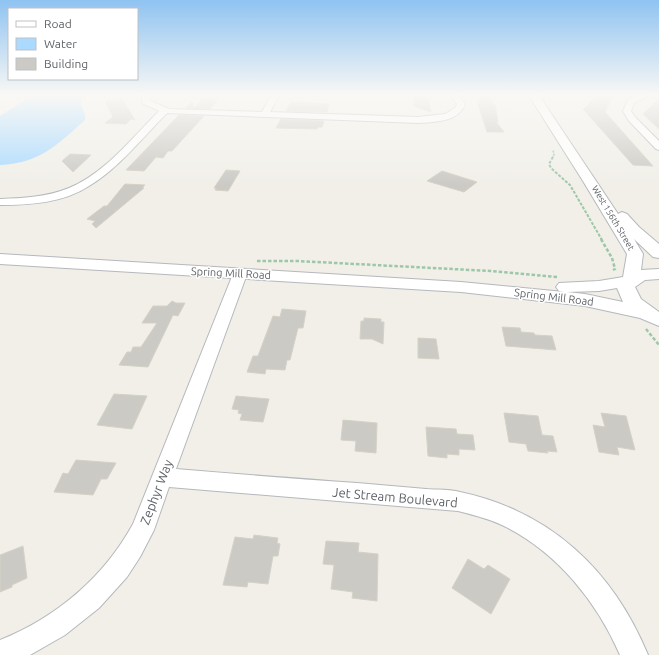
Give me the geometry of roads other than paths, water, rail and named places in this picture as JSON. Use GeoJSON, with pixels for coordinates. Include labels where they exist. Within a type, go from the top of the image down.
{"type":"FeatureCollection","features":[{"type":"Feature","properties":{"kind":"street"},"geometry":{"type":"LineString","coordinates":[[0,202],[28,201],[75,189],[93,179],[150,125]]}},
{"type":"Feature","properties":{"kind":"street","name":"West 156th Street"},"geometry":{"type":"LineString","coordinates":[[553,125],[590,181],[634,254],[631,280],[626,287],[628,295],[634,304],[653,319]]}},
{"type":"Feature","properties":{"kind":"street"},"geometry":{"type":"LineString","coordinates":[[637,125],[659,147]]}},
{"type":"Feature","properties":{"kind":"street","name":"West 156th Street"},"geometry":{"type":"LineString","coordinates":[[590,181],[633,230],[659,254]]}},
{"type":"Feature","properties":{"kind":"street","name":"Spring Mill Road"},"geometry":{"type":"LineString","coordinates":[[0,259],[246,267],[585,300],[653,319]]}},
{"type":"Feature","properties":{"kind":"street","name":"Zephyr Way"},"geometry":{"type":"LineString","coordinates":[[0,654],[50,630],[85,603],[110,578],[130,552],[142,530],[161,477],[246,267]]}},
{"type":"Feature","properties":{"kind":"street","name":"Spring Mill Road"},"geometry":{"type":"LineString","coordinates":[[461,287],[599,286],[631,280],[638,276],[659,274]]}},
{"type":"Feature","properties":{"kind":"street","name":"Jet Stream Boulevard"},"geometry":{"type":"LineString","coordinates":[[161,477],[458,501],[494,511],[514,520],[540,536],[565,555],[591,582],[617,618],[634,655]]}},
{"type":"Feature","properties":{"kind":"water"},"geometry":{"type":"Polygon","coordinates":[[[0,125],[80,125],[47,151],[26,161],[0,165],[0,125]]]}}]}
